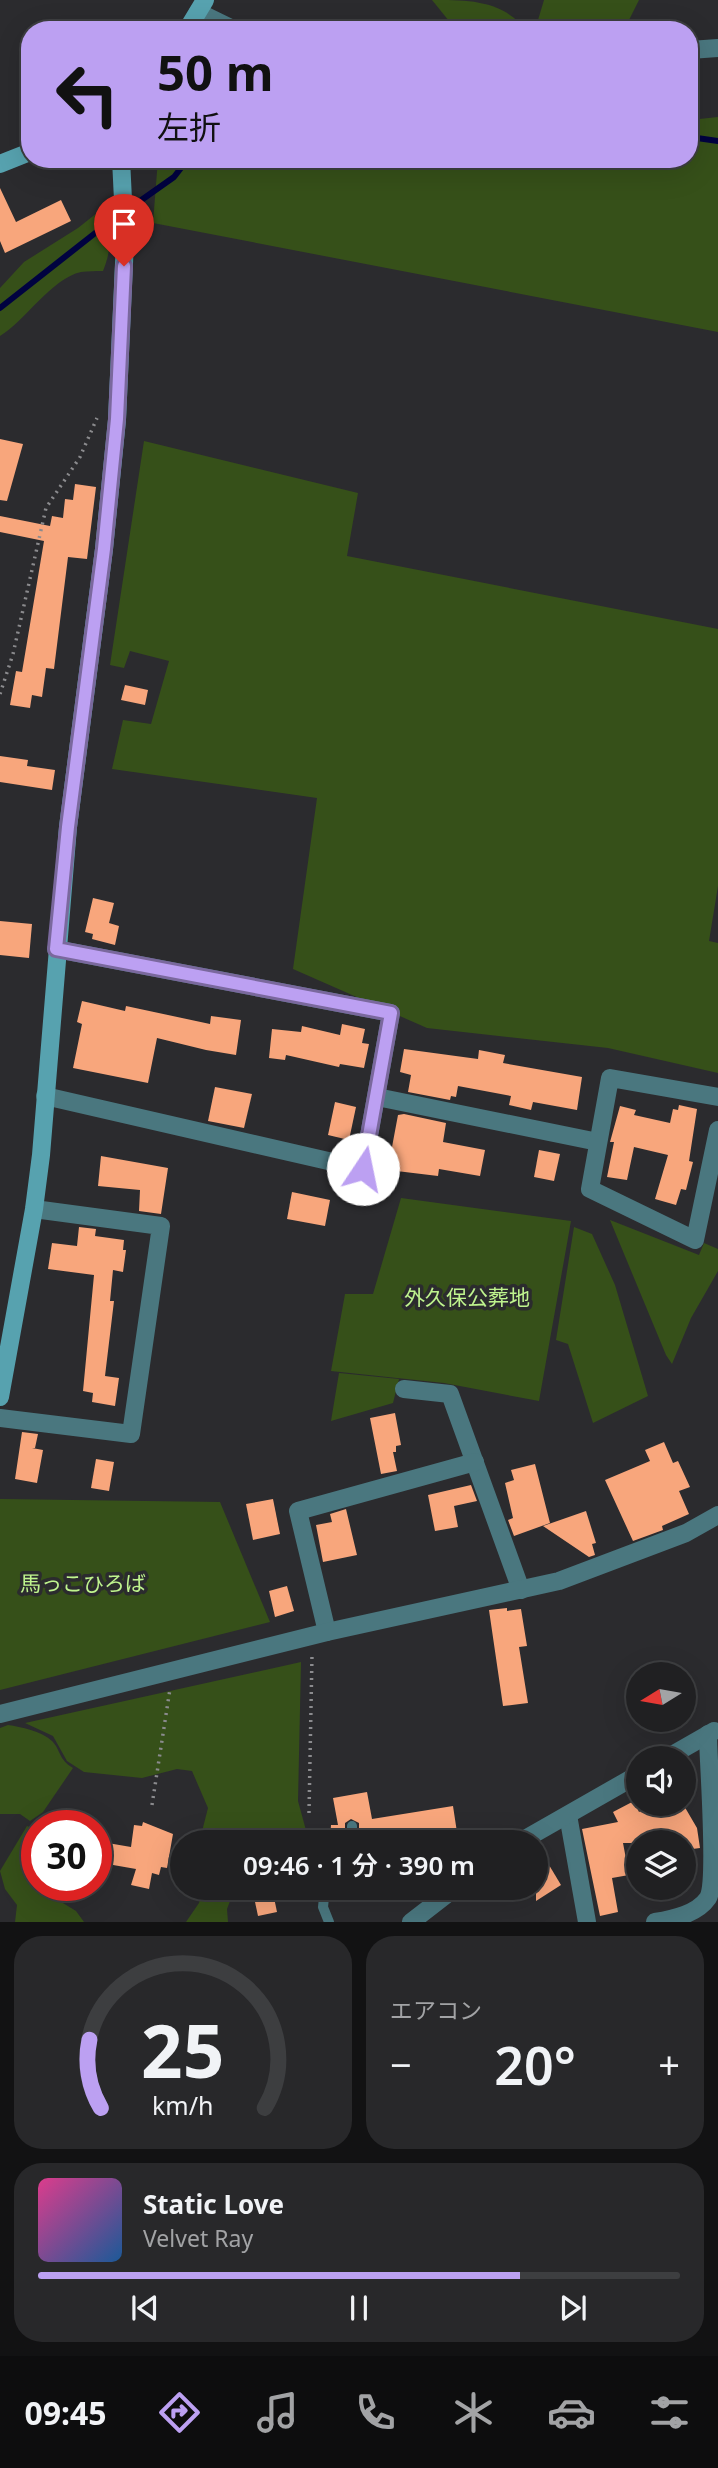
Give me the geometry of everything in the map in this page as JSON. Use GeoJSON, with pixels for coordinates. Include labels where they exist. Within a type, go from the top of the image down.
{"type":"FeatureCollection","features":[{"type":"Feature","properties":{"kind":"street"},"geometry":{"type":"LineString","coordinates":[[201,6],[222,21]]}},
{"type":"Feature","properties":{"kind":"street"},"geometry":{"type":"LineString","coordinates":[[698,49],[718,48]]}},
{"type":"Feature","properties":{"kind":"street"},"geometry":{"type":"LineString","coordinates":[[0,164],[21,156]]}},
{"type":"Feature","properties":{"kind":"street"},"geometry":{"type":"LineString","coordinates":[[0,1397],[34,1209],[68,827],[104,549],[116,432],[125,222],[122,168]]}},
{"type":"Feature","properties":{"kind":"street"},"geometry":{"type":"LineString","coordinates":[[45,1096],[363,1169],[391,1013],[56,949]]}},
{"type":"Feature","properties":{"kind":"street"},"geometry":{"type":"LineString","coordinates":[[718,1097],[610,1078],[590,1189],[695,1240],[718,1130]]}},
{"type":"Feature","properties":{"kind":"street"},"geometry":{"type":"LineString","coordinates":[[377,1097],[598,1142]]}},
{"type":"Feature","properties":{"kind":"street"},"geometry":{"type":"LineString","coordinates":[[0,1418],[131,1434],[161,1226],[34,1209]]}},
{"type":"Feature","properties":{"kind":"street"},"geometry":{"type":"LineString","coordinates":[[404,1390],[450,1394],[521,1590]]}},
{"type":"Feature","properties":{"kind":"street"},"geometry":{"type":"LineString","coordinates":[[320,1634],[298,1511],[475,1462]]}},
{"type":"Feature","properties":{"kind":"street"},"geometry":{"type":"LineString","coordinates":[[0,1714],[320,1634],[559,1581],[686,1534],[718,1516]]}},
{"type":"Feature","properties":{"kind":"street"},"geometry":{"type":"LineString","coordinates":[[654,1922],[697,1909],[710,1896],[714,1870],[713,1731],[687,1746]]}},
{"type":"Feature","properties":{"kind":"street"},"geometry":{"type":"LineString","coordinates":[[541,1830],[626,1782]]}},
{"type":"Feature","properties":{"kind":"street"},"geometry":{"type":"LineString","coordinates":[[568,1815],[587,1922]]}},
{"type":"Feature","properties":{"kind":"street"},"geometry":{"type":"LineString","coordinates":[[411,1922],[439,1900]]}},
{"type":"Feature","properties":{"kind":"lane"},"geometry":{"type":"LineString","coordinates":[[324,1900],[323,1907],[329,1922]]}},
{"type":"Feature","properties":{"kind":"path"},"geometry":{"type":"LineString","coordinates":[[0,694],[13,654],[47,508],[80,457],[99,412]]}},
{"type":"Feature","properties":{"kind":"path"},"geometry":{"type":"LineString","coordinates":[[309,1813],[320,1634]]}},
{"type":"Feature","properties":{"kind":"path"},"geometry":{"type":"LineString","coordinates":[[152,1805],[172,1671]]}},
{"type":"Feature","properties":{"kind":"green space"},"geometry":{"type":"Polygon","coordinates":[[[432,0],[484,4],[495,7],[518,21],[449,21],[432,0]]]}},
{"type":"Feature","properties":{"kind":"green space"},"geometry":{"type":"Polygon","coordinates":[[[544,0],[639,0],[628,21],[538,21],[544,0]]]}},
{"type":"Feature","properties":{"kind":"green space"},"geometry":{"type":"Polygon","coordinates":[[[718,117],[718,332],[153,223],[157,168],[698,168],[698,119],[718,117]]]}},
{"type":"Feature","properties":{"kind":"green space"},"geometry":{"type":"Polygon","coordinates":[[[107,205],[110,238],[103,271],[81,272],[70,276],[49,291],[0,336],[0,288],[24,262],[78,228],[107,205]]]}},
{"type":"Feature","properties":{"kind":"green space"},"geometry":{"type":"Polygon","coordinates":[[[144,441],[358,493],[347,556],[718,629],[718,886],[709,941],[718,943],[718,1073],[608,1048],[427,1028],[293,969],[317,798],[112,769],[123,720],[151,724],[169,661],[130,651],[124,668],[110,665],[144,441]]]}},
{"type":"Feature","properties":{"kind":"green space","name":"外久保公葬地"},"geometry":{"type":"Polygon","coordinates":[[[401,1198],[571,1221],[539,1401],[444,1383],[331,1371],[345,1294],[373,1294],[401,1198]]]}},
{"type":"Feature","properties":{"kind":"green space"},"geometry":{"type":"Polygon","coordinates":[[[610,1220],[699,1255],[704,1243],[718,1249],[718,1271],[691,1318],[672,1364],[666,1355],[610,1220]]]}},
{"type":"Feature","properties":{"kind":"green space"},"geometry":{"type":"Polygon","coordinates":[[[574,1227],[592,1234],[615,1285],[648,1396],[593,1423],[568,1344],[556,1340],[574,1227]]]}},
{"type":"Feature","properties":{"kind":"green space"},"geometry":{"type":"Polygon","coordinates":[[[339,1373],[399,1379],[393,1403],[331,1421],[339,1373]]]}},
{"type":"Feature","properties":{"kind":"green space","name":"馬っこひろば"},"geometry":{"type":"Polygon","coordinates":[[[0,1499],[220,1502],[270,1622],[0,1690],[0,1499]]]}},
{"type":"Feature","properties":{"kind":"green space"},"geometry":{"type":"Polygon","coordinates":[[[301,1662],[298,1801],[306,1830],[202,1830],[208,1808],[192,1771],[177,1769],[142,1778],[84,1772],[67,1761],[53,1736],[25,1723],[301,1662]]]}},
{"type":"Feature","properties":{"kind":"green space"},"geometry":{"type":"Polygon","coordinates":[[[8,1725],[42,1735],[55,1744],[65,1761],[73,1768],[44,1810],[21,1810],[21,1815],[0,1814],[0,1728],[8,1725]]]}},
{"type":"Feature","properties":{"kind":"green space"},"geometry":{"type":"Polygon","coordinates":[[[21,1836],[21,1901],[60,1901],[76,1911],[84,1922],[15,1922],[17,1905],[5,1889],[0,1871],[21,1836]]]}},
{"type":"Feature","properties":{"kind":"green space"},"geometry":{"type":"Polygon","coordinates":[[[200,1900],[230,1900],[227,1909],[228,1922],[186,1922],[200,1900]]]}},
{"type":"Feature","properties":{"kind":"building"},"geometry":{"type":"Polygon","coordinates":[[[0,188],[16,222],[61,200],[71,221],[5,253],[0,241],[0,188]]]}},
{"type":"Feature","properties":{"kind":"building"},"geometry":{"type":"Polygon","coordinates":[[[0,439],[23,444],[7,501],[0,500],[0,439]]]}},
{"type":"Feature","properties":{"kind":"building"},"geometry":{"type":"Polygon","coordinates":[[[75,484],[96,487],[87,559],[68,557],[54,669],[46,668],[42,697],[32,695],[30,708],[10,705],[16,671],[22,672],[44,541],[0,532],[0,516],[50,526],[52,516],[63,518],[65,499],[73,500],[75,484]]]}},
{"type":"Feature","properties":{"kind":"building"},"geometry":{"type":"Polygon","coordinates":[[[125,685],[148,690],[145,705],[121,700],[125,685]]]}},
{"type":"Feature","properties":{"kind":"building"},"geometry":{"type":"Polygon","coordinates":[[[0,756],[28,760],[27,766],[55,770],[52,790],[0,782],[0,756]]]}},
{"type":"Feature","properties":{"kind":"building"},"geometry":{"type":"Polygon","coordinates":[[[93,898],[114,903],[109,923],[119,926],[115,945],[92,939],[93,934],[85,932],[93,898]]]}},
{"type":"Feature","properties":{"kind":"building"},"geometry":{"type":"Polygon","coordinates":[[[0,921],[32,924],[29,958],[0,955],[0,921]]]}},
{"type":"Feature","properties":{"kind":"building"},"geometry":{"type":"Polygon","coordinates":[[[82,1001],[125,1011],[126,1006],[210,1024],[211,1016],[241,1020],[236,1055],[157,1038],[148,1083],[73,1068],[82,1024],[77,1022],[82,1001]]]}},
{"type":"Feature","properties":{"kind":"building"},"geometry":{"type":"Polygon","coordinates":[[[342,1024],[365,1029],[362,1043],[369,1044],[364,1068],[340,1064],[339,1067],[286,1055],[285,1060],[269,1058],[272,1029],[301,1032],[302,1026],[340,1035],[342,1024]]]}},
{"type":"Feature","properties":{"kind":"building"},"geometry":{"type":"Polygon","coordinates":[[[404,1049],[478,1059],[479,1050],[505,1055],[503,1063],[582,1077],[577,1110],[533,1102],[531,1110],[509,1105],[511,1096],[458,1086],[456,1097],[451,1096],[450,1100],[408,1092],[411,1075],[400,1072],[404,1049]]]}},
{"type":"Feature","properties":{"kind":"building"},"geometry":{"type":"Polygon","coordinates":[[[215,1087],[252,1094],[244,1128],[208,1121],[215,1087]]]}},
{"type":"Feature","properties":{"kind":"building"},"geometry":{"type":"Polygon","coordinates":[[[335,1102],[356,1107],[349,1140],[328,1135],[335,1102]]]}},
{"type":"Feature","properties":{"kind":"building"},"geometry":{"type":"Polygon","coordinates":[[[679,1105],[697,1109],[689,1161],[693,1162],[686,1190],[681,1189],[676,1205],[655,1199],[668,1155],[634,1147],[627,1180],[607,1177],[614,1142],[610,1142],[620,1106],[636,1110],[634,1115],[670,1123],[673,1109],[678,1110],[679,1105]]]}},
{"type":"Feature","properties":{"kind":"building"},"geometry":{"type":"Polygon","coordinates":[[[398,1115],[446,1123],[443,1142],[485,1150],[480,1176],[439,1169],[438,1176],[380,1169],[384,1145],[392,1147],[398,1115]]]}},
{"type":"Feature","properties":{"kind":"building"},"geometry":{"type":"Polygon","coordinates":[[[539,1150],[560,1154],[554,1181],[534,1177],[539,1150]]]}},
{"type":"Feature","properties":{"kind":"building"},"geometry":{"type":"Polygon","coordinates":[[[101,1156],[168,1168],[161,1214],[139,1211],[140,1190],[98,1186],[101,1156]]]}},
{"type":"Feature","properties":{"kind":"building"},"geometry":{"type":"Polygon","coordinates":[[[292,1192],[330,1200],[325,1226],[287,1219],[292,1192]]]}},
{"type":"Feature","properties":{"kind":"building"},"geometry":{"type":"Polygon","coordinates":[[[79,1227],[96,1229],[95,1236],[124,1240],[123,1250],[126,1250],[123,1272],[113,1270],[110,1301],[114,1301],[105,1376],[119,1378],[115,1406],[92,1402],[93,1393],[83,1391],[94,1275],[48,1269],[52,1243],[77,1246],[79,1227]]]}},
{"type":"Feature","properties":{"kind":"building"},"geometry":{"type":"Polygon","coordinates":[[[395,1413],[401,1445],[396,1446],[396,1452],[393,1452],[397,1471],[381,1474],[370,1418],[395,1413]]]}},
{"type":"Feature","properties":{"kind":"building"},"geometry":{"type":"Polygon","coordinates":[[[22,1432],[38,1434],[35,1448],[32,1448],[43,1450],[37,1483],[15,1479],[22,1432]]]}},
{"type":"Feature","properties":{"kind":"building"},"geometry":{"type":"Polygon","coordinates":[[[664,1442],[673,1463],[678,1461],[690,1487],[679,1491],[689,1514],[662,1526],[663,1530],[633,1541],[605,1480],[650,1461],[645,1450],[664,1442]]]}},
{"type":"Feature","properties":{"kind":"building"},"geometry":{"type":"Polygon","coordinates":[[[96,1459],[114,1462],[109,1491],[91,1488],[96,1459]]]}},
{"type":"Feature","properties":{"kind":"building"},"geometry":{"type":"Polygon","coordinates":[[[535,1464],[550,1523],[514,1536],[508,1520],[513,1518],[505,1483],[514,1480],[511,1470],[535,1464]]]}},
{"type":"Feature","properties":{"kind":"building"},"geometry":{"type":"Polygon","coordinates":[[[471,1485],[477,1501],[454,1506],[458,1527],[435,1531],[428,1495],[471,1485]]]}},
{"type":"Feature","properties":{"kind":"building"},"geometry":{"type":"Polygon","coordinates":[[[273,1499],[280,1534],[253,1540],[246,1504],[273,1499]]]}},
{"type":"Feature","properties":{"kind":"building"},"geometry":{"type":"Polygon","coordinates":[[[346,1509],[357,1555],[323,1562],[316,1525],[332,1522],[330,1514],[346,1509]]]}},
{"type":"Feature","properties":{"kind":"building"},"geometry":{"type":"Polygon","coordinates":[[[586,1511],[596,1543],[592,1544],[595,1555],[589,1557],[543,1526],[586,1511]]]}},
{"type":"Feature","properties":{"kind":"building"},"geometry":{"type":"Polygon","coordinates":[[[287,1586],[294,1611],[275,1617],[269,1591],[287,1586]]]}},
{"type":"Feature","properties":{"kind":"building"},"geometry":{"type":"Polygon","coordinates":[[[507,1608],[507,1611],[521,1609],[527,1646],[519,1647],[528,1703],[503,1706],[489,1610],[507,1608]]]}},
{"type":"Feature","properties":{"kind":"building"},"geometry":{"type":"Polygon","coordinates":[[[367,1792],[372,1819],[453,1806],[457,1830],[359,1830],[359,1823],[351,1819],[345,1823],[345,1830],[331,1830],[331,1825],[338,1825],[333,1798],[367,1792]]]}},
{"type":"Feature","properties":{"kind":"building"},"geometry":{"type":"Polygon","coordinates":[[[626,1805],[626,1816],[690,1816],[697,1828],[700,1848],[696,1849],[696,1830],[626,1830],[626,1843],[623,1843],[626,1876],[612,1878],[618,1912],[600,1916],[582,1829],[618,1822],[613,1812],[626,1805]]]}},
{"type":"Feature","properties":{"kind":"building"},"geometry":{"type":"Polygon","coordinates":[[[143,1822],[170,1833],[167,1868],[161,1867],[159,1875],[152,1873],[149,1889],[131,1885],[136,1869],[112,1865],[112,1844],[131,1847],[134,1825],[142,1826],[143,1822]]]}},
{"type":"Feature","properties":{"kind":"building"},"geometry":{"type":"Polygon","coordinates":[[[548,1863],[561,1885],[548,1893],[548,1863]]]}},
{"type":"Feature","properties":{"kind":"building"},"geometry":{"type":"Polygon","coordinates":[[[255,1900],[274,1900],[277,1912],[258,1916],[255,1900]]]}},
{"type":"Feature","properties":{"kind":"waterway"},"geometry":{"type":"LineString","coordinates":[[698,138],[718,141]]}},
{"type":"Feature","properties":{"kind":"waterway"},"geometry":{"type":"LineString","coordinates":[[0,308],[99,230],[174,177],[181,168]]}},
{"type":"Feature","properties":{"kind":"route"},"geometry":{"type":"LineString","coordinates":[[124,266],[117,419],[56,949],[391,1013],[363,1169]]}}]}
